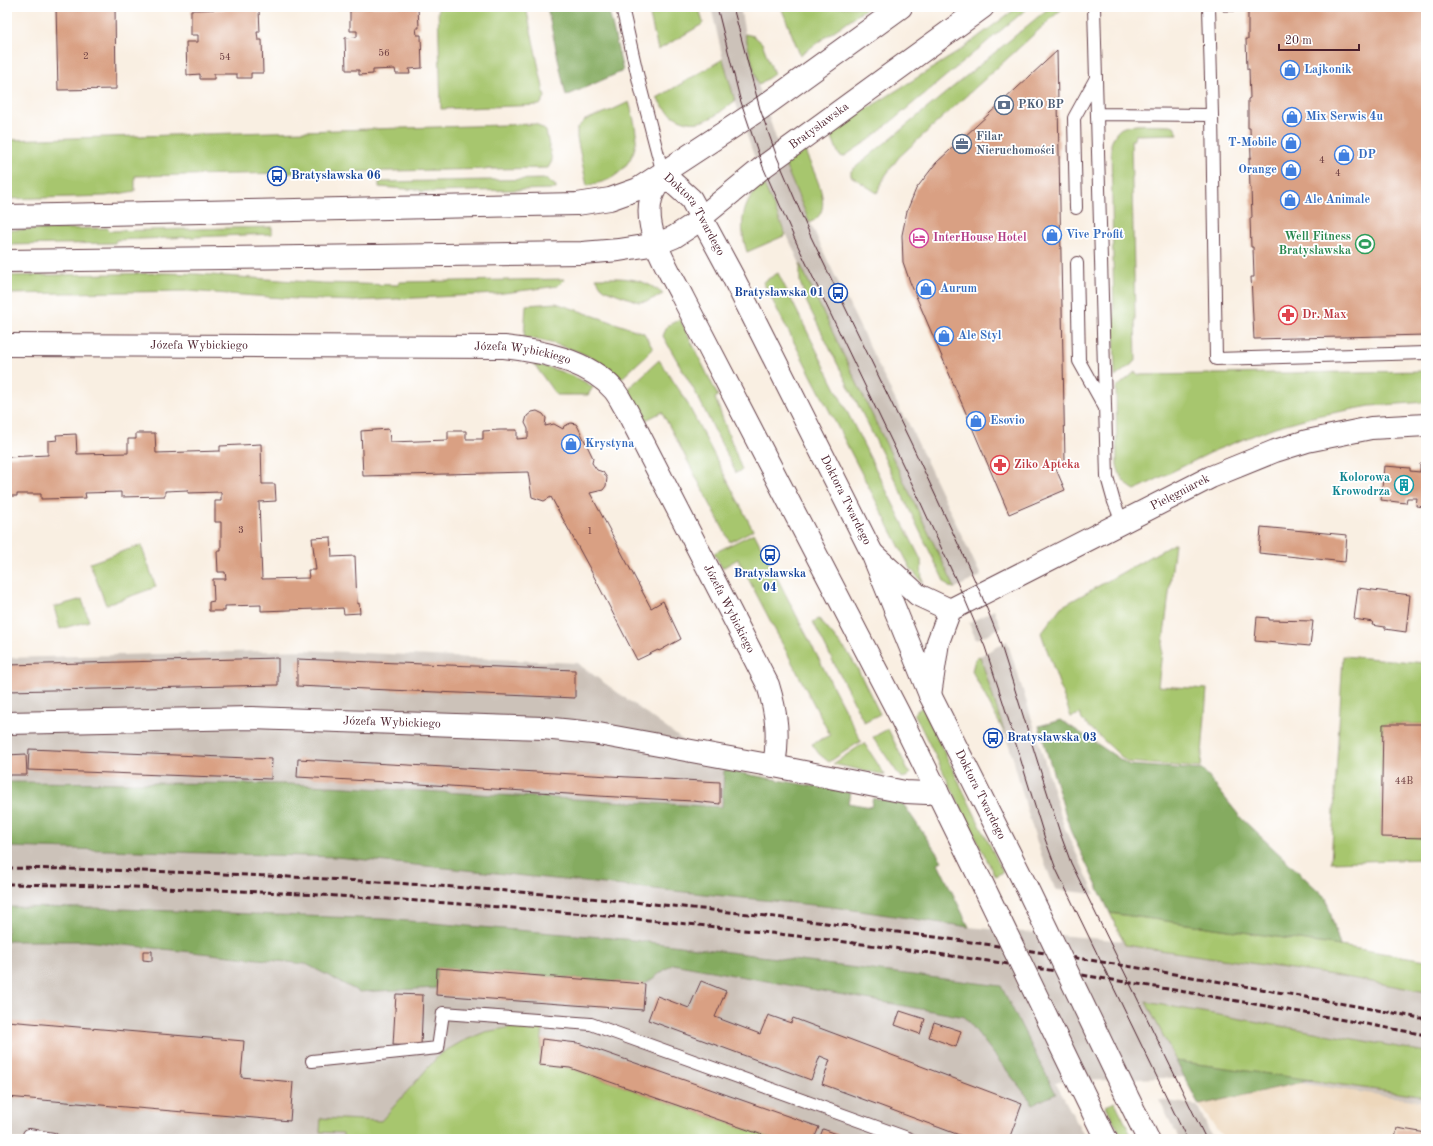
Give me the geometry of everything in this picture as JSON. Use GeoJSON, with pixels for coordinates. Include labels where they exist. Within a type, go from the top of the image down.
{"type":"FeatureCollection","features":[{"type":"Feature","properties":{"kind":"street"},"geometry":{"type":"LineString","coordinates":[[7,216],[578,204],[610,199],[638,189],[760,110],[901,7]]}},
{"type":"Feature","properties":{"kind":"street","name":"Bratysławska"},"geometry":{"type":"LineString","coordinates":[[656,244],[674,237],[691,226],[763,167],[983,7]]}},
{"type":"Feature","properties":{"kind":"street","name":"Doktora Twardego"},"geometry":{"type":"LineString","coordinates":[[1106,1139],[898,712],[656,244],[650,222],[651,199],[663,174],[691,199],[701,217],[732,275],[872,553],[930,695],[1026,886],[1148,1139]]}},
{"type":"Feature","properties":{"kind":"street"},"geometry":{"type":"LineString","coordinates":[[7,261],[582,253],[619,250],[656,244]]}},
{"type":"Feature","properties":{"kind":"street","name":"Józefa Wybickiego"},"geometry":{"type":"LineString","coordinates":[[7,345],[504,347],[546,354],[586,368],[615,391],[768,685],[777,722],[778,736],[774,766]]}},
{"type":"Feature","properties":{"kind":"street","name":"Pielęgniarek"},"geometry":{"type":"LineString","coordinates":[[950,610],[1211,477],[1275,450],[1307,441],[1371,428],[1426,425]]}},
{"type":"Feature","properties":{"kind":"street"},"geometry":{"type":"LineString","coordinates":[[872,553],[918,595],[950,610],[938,642],[930,695]]}},
{"type":"Feature","properties":{"kind":"street","name":"Józefa Wybickiego"},"geometry":{"type":"LineString","coordinates":[[7,723],[251,718],[543,728],[593,733],[916,793],[937,791]]}},
{"type":"Feature","properties":{"kind":"lane"},"geometry":{"type":"LineString","coordinates":[[622,7],[639,82],[663,174]]}},
{"type":"Feature","properties":{"kind":"lane"},"geometry":{"type":"LineString","coordinates":[[1094,7],[1107,477],[1114,502],[1122,522]]}},
{"type":"Feature","properties":{"kind":"lane"},"geometry":{"type":"LineString","coordinates":[[1210,7],[1216,359],[1426,353]]}},
{"type":"Feature","properties":{"kind":"lane"},"geometry":{"type":"LineString","coordinates":[[1076,208],[1074,118],[1096,77]]}},
{"type":"Feature","properties":{"kind":"lane"},"geometry":{"type":"LineString","coordinates":[[1097,114],[1212,115]]}},
{"type":"Feature","properties":{"kind":"lane"},"geometry":{"type":"LineString","coordinates":[[1077,263],[1079,361],[1105,409]]}},
{"type":"Feature","properties":{"kind":"lane"},"geometry":{"type":"LineString","coordinates":[[312,1061],[438,1048],[443,1013],[592,1024],[910,1139]]}},
{"type":"Feature","properties":{"kind":"lane"},"geometry":{"type":"LineString","coordinates":[[29,1135],[53,1139]]}},
{"type":"Feature","properties":{"kind":"shaded area"},"geometry":{"type":"Polygon","coordinates":[[[711,7],[740,7],[758,85],[785,165],[825,255],[904,418],[906,418],[981,576],[955,588],[800,264],[763,182],[735,101],[723,59],[711,7]]]}},
{"type":"Feature","properties":{"kind":"shaded area"},"geometry":{"type":"Polygon","coordinates":[[[994,610],[1001,627],[976,640],[969,623],[994,610]]]}},
{"type":"Feature","properties":{"kind":"shaded area"},"geometry":{"type":"Polygon","coordinates":[[[1007,641],[1065,829],[1095,894],[1057,890],[1053,884],[1040,852],[1013,758],[980,656],[1007,641]]]}},
{"type":"Feature","properties":{"kind":"shaded area"},"geometry":{"type":"Polygon","coordinates":[[[304,650],[577,663],[724,770],[722,807],[290,784],[7,782],[7,658],[304,650]]]}},
{"type":"Feature","properties":{"kind":"shaded area"},"geometry":{"type":"Polygon","coordinates":[[[7,847],[336,857],[833,907],[969,927],[1302,957],[1426,976],[1426,1102],[1243,1075],[1055,1082],[1086,1139],[7,1139],[7,847]]]}},
{"type":"Feature","properties":{"kind":"shaded area"},"geometry":{"type":"Polygon","coordinates":[[[1312,1080],[1426,1097],[1426,1139],[1224,1139],[1199,1105],[1312,1080]]]}},
{"type":"Feature","properties":{"kind":"shaded area"},"geometry":{"type":"Polygon","coordinates":[[[1159,1100],[1197,1105],[1213,1139],[1179,1139],[1159,1100]]]}},
{"type":"Feature","properties":{"kind":"green space"},"geometry":{"type":"Polygon","coordinates":[[[438,7],[526,7],[545,97],[540,105],[441,109],[438,7]]]}},
{"type":"Feature","properties":{"kind":"green space"},"geometry":{"type":"Polygon","coordinates":[[[547,7],[608,7],[623,71],[566,96],[547,7]]]}},
{"type":"Feature","properties":{"kind":"green space"},"geometry":{"type":"Polygon","coordinates":[[[648,7],[699,7],[703,23],[658,50],[648,7]]]}},
{"type":"Feature","properties":{"kind":"green space"},"geometry":{"type":"Polygon","coordinates":[[[781,7],[868,7],[800,55],[781,7]]]}},
{"type":"Feature","properties":{"kind":"green space"},"geometry":{"type":"Polygon","coordinates":[[[1018,7],[1029,7],[869,140],[843,157],[839,155],[830,132],[955,54],[1018,7]]]}},
{"type":"Feature","properties":{"kind":"green space"},"geometry":{"type":"Polygon","coordinates":[[[1050,7],[1064,7],[899,157],[885,176],[877,193],[851,176],[851,171],[1050,7]]]}},
{"type":"Feature","properties":{"kind":"green space"},"geometry":{"type":"Polygon","coordinates":[[[745,34],[754,36],[762,43],[774,74],[758,85],[745,34]]]}},
{"type":"Feature","properties":{"kind":"green space"},"geometry":{"type":"Polygon","coordinates":[[[723,59],[735,101],[714,116],[699,122],[684,121],[666,110],[657,98],[723,59]]]}},
{"type":"Feature","properties":{"kind":"green space"},"geometry":{"type":"Polygon","coordinates":[[[629,102],[636,133],[634,152],[631,158],[623,169],[610,179],[587,186],[577,138],[577,128],[585,120],[629,102]]]}},
{"type":"Feature","properties":{"kind":"green space"},"geometry":{"type":"Polygon","coordinates":[[[536,124],[546,131],[552,161],[548,168],[135,176],[135,191],[106,196],[7,199],[7,140],[536,124]]]}},
{"type":"Feature","properties":{"kind":"green space"},"geometry":{"type":"Polygon","coordinates":[[[1126,126],[1174,126],[1178,134],[1135,135],[1134,140],[1131,140],[1136,361],[1115,377],[1111,144],[1118,131],[1126,126]]]}},
{"type":"Feature","properties":{"kind":"green space"},"geometry":{"type":"Polygon","coordinates":[[[805,151],[821,190],[823,205],[820,214],[810,223],[785,165],[805,151]]]}},
{"type":"Feature","properties":{"kind":"green space"},"geometry":{"type":"Polygon","coordinates":[[[546,179],[556,186],[556,189],[421,192],[420,190],[379,187],[379,182],[546,179]]]}},
{"type":"Feature","properties":{"kind":"green space"},"geometry":{"type":"Polygon","coordinates":[[[763,182],[786,235],[747,252],[743,232],[744,214],[750,198],[763,182]]]}},
{"type":"Feature","properties":{"kind":"green space"},"geometry":{"type":"Polygon","coordinates":[[[272,227],[272,234],[116,240],[115,243],[7,245],[7,230],[108,228],[109,231],[272,227]]]}},
{"type":"Feature","properties":{"kind":"green space"},"geometry":{"type":"Polygon","coordinates":[[[800,264],[955,588],[949,587],[945,583],[807,303],[800,282],[800,264]]]}},
{"type":"Feature","properties":{"kind":"green space"},"geometry":{"type":"Polygon","coordinates":[[[165,273],[322,283],[398,285],[399,282],[565,279],[558,286],[496,294],[355,301],[296,299],[188,291],[7,294],[7,276],[165,273]]]}},
{"type":"Feature","properties":{"kind":"green space"},"geometry":{"type":"Polygon","coordinates":[[[778,273],[921,560],[922,582],[911,569],[763,282],[778,273]]]}},
{"type":"Feature","properties":{"kind":"green space"},"geometry":{"type":"Polygon","coordinates":[[[596,278],[631,279],[647,284],[663,294],[648,301],[639,302],[606,290],[601,286],[596,278]]]}},
{"type":"Feature","properties":{"kind":"green space"},"geometry":{"type":"Polygon","coordinates":[[[556,303],[644,333],[653,349],[621,379],[600,362],[588,356],[550,343],[524,337],[526,305],[556,303]]]}},
{"type":"Feature","properties":{"kind":"green space"},"geometry":{"type":"Polygon","coordinates":[[[680,319],[718,396],[715,398],[742,470],[736,473],[698,397],[663,336],[667,326],[680,319]]]}},
{"type":"Feature","properties":{"kind":"green space"},"geometry":{"type":"Polygon","coordinates":[[[659,360],[684,397],[753,530],[730,542],[662,412],[646,420],[628,389],[659,360]]]}},
{"type":"Feature","properties":{"kind":"green space"},"geometry":{"type":"Polygon","coordinates":[[[534,364],[565,373],[593,387],[588,395],[556,395],[534,364]]]}},
{"type":"Feature","properties":{"kind":"green space"},"geometry":{"type":"Polygon","coordinates":[[[1426,371],[1426,402],[1370,406],[1311,417],[1275,427],[1216,450],[1135,490],[1125,483],[1118,469],[1116,388],[1135,372],[1139,375],[1426,371]]]}},
{"type":"Feature","properties":{"kind":"green space"},"geometry":{"type":"Polygon","coordinates":[[[754,533],[861,741],[829,762],[819,754],[812,744],[830,735],[738,559],[722,568],[714,553],[754,533]]]}},
{"type":"Feature","properties":{"kind":"green space"},"geometry":{"type":"Polygon","coordinates":[[[1175,543],[1158,686],[1207,689],[1201,768],[1127,762],[1082,720],[1080,714],[1071,717],[1041,633],[1061,607],[1175,543]]]}},
{"type":"Feature","properties":{"kind":"green space"},"geometry":{"type":"Polygon","coordinates":[[[141,545],[156,587],[106,605],[90,563],[141,545]]]}},
{"type":"Feature","properties":{"kind":"green space"},"geometry":{"type":"Polygon","coordinates":[[[82,599],[89,621],[60,629],[54,607],[82,599]]]}},
{"type":"Feature","properties":{"kind":"green space"},"geometry":{"type":"Polygon","coordinates":[[[819,619],[848,653],[880,714],[864,722],[813,622],[819,619]]]}},
{"type":"Feature","properties":{"kind":"green space"},"geometry":{"type":"Polygon","coordinates":[[[980,656],[1005,734],[972,671],[975,659],[980,656]]]}},
{"type":"Feature","properties":{"kind":"green space"},"geometry":{"type":"Polygon","coordinates":[[[1343,656],[1426,663],[1426,724],[1383,724],[1381,836],[1426,838],[1426,859],[1331,862],[1343,656]]]}},
{"type":"Feature","properties":{"kind":"green space"},"geometry":{"type":"Polygon","coordinates":[[[922,707],[1003,872],[995,876],[914,713],[922,707]]]}},
{"type":"Feature","properties":{"kind":"green space"},"geometry":{"type":"Polygon","coordinates":[[[1061,720],[1129,765],[1203,770],[1241,818],[1326,898],[1340,946],[1110,913],[1071,832],[1039,726],[1061,720]]]}},
{"type":"Feature","properties":{"kind":"green space"},"geometry":{"type":"Polygon","coordinates":[[[888,729],[910,774],[906,777],[901,778],[873,737],[888,729]]]}},
{"type":"Feature","properties":{"kind":"green space"},"geometry":{"type":"Polygon","coordinates":[[[864,743],[885,775],[833,764],[864,743]]]}},
{"type":"Feature","properties":{"kind":"green space"},"geometry":{"type":"Polygon","coordinates":[[[724,770],[850,793],[848,803],[871,807],[873,798],[904,805],[942,861],[938,863],[969,927],[833,907],[336,857],[7,847],[7,782],[290,784],[722,807],[724,770]]]}},
{"type":"Feature","properties":{"kind":"green space"},"geometry":{"type":"Polygon","coordinates":[[[7,907],[94,908],[384,919],[624,939],[1001,986],[1056,1094],[1033,1104],[965,1017],[673,964],[645,984],[437,968],[436,988],[359,992],[306,964],[86,941],[7,941],[7,907]]]}},
{"type":"Feature","properties":{"kind":"green space"},"geometry":{"type":"Polygon","coordinates":[[[1110,913],[1426,960],[1426,992],[1340,976],[1125,945],[1110,913]]]}},
{"type":"Feature","properties":{"kind":"green space"},"geometry":{"type":"Polygon","coordinates":[[[1146,1002],[1426,1052],[1426,1097],[1176,1061],[1146,1002]]]}},
{"type":"Feature","properties":{"kind":"green space"},"geometry":{"type":"Polygon","coordinates":[[[512,1027],[543,1027],[539,1065],[570,1068],[774,1139],[343,1139],[343,1133],[320,1132],[321,1118],[381,1121],[440,1054],[461,1042],[485,1032],[512,1027]]]}},
{"type":"Feature","properties":{"kind":"green space"},"geometry":{"type":"Polygon","coordinates":[[[1176,1061],[1312,1080],[1199,1105],[1176,1061]]]}},
{"type":"Feature","properties":{"kind":"green space"},"geometry":{"type":"Polygon","coordinates":[[[1115,1102],[1133,1139],[1123,1139],[1106,1106],[1115,1102]]]}},
{"type":"Feature","properties":{"kind":"building"},"geometry":{"type":"Polygon","coordinates":[[[56,7],[115,7],[116,89],[58,90],[56,7]]]}},
{"type":"Feature","properties":{"kind":"building"},"geometry":{"type":"Polygon","coordinates":[[[350,7],[418,7],[419,28],[416,28],[417,35],[421,35],[422,68],[409,69],[410,74],[396,74],[395,69],[373,70],[373,74],[359,75],[359,70],[346,70],[345,38],[357,37],[357,31],[350,31],[350,7]]]}},
{"type":"Feature","properties":{"kind":"building"},"geometry":{"type":"Polygon","coordinates":[[[1223,7],[1235,7],[1235,11],[1223,11],[1223,7]]]}},
{"type":"Feature","properties":{"kind":"building"},"geometry":{"type":"Polygon","coordinates":[[[1248,7],[1426,7],[1426,335],[1254,339],[1251,277],[1254,277],[1253,247],[1251,247],[1250,218],[1252,218],[1249,158],[1251,158],[1250,128],[1248,128],[1248,99],[1250,98],[1246,39],[1248,39],[1248,7]]]}},
{"type":"Feature","properties":{"kind":"building"},"geometry":{"type":"Polygon","coordinates":[[[267,8],[267,10],[259,10],[260,32],[257,32],[258,40],[262,40],[263,73],[251,73],[251,78],[237,78],[237,74],[214,74],[214,79],[200,79],[200,74],[187,75],[186,42],[198,42],[198,35],[191,35],[191,10],[267,8]]]}},
{"type":"Feature","properties":{"kind":"building"},"geometry":{"type":"Polygon","coordinates":[[[1057,51],[1065,462],[1053,462],[1065,490],[1009,514],[910,282],[903,262],[902,235],[907,211],[916,189],[936,163],[1057,51]]]}},
{"type":"Feature","properties":{"kind":"building"},"geometry":{"type":"Polygon","coordinates":[[[537,411],[543,414],[546,418],[545,426],[554,424],[563,429],[564,426],[571,423],[576,424],[578,427],[593,458],[592,463],[597,470],[603,472],[607,478],[606,486],[603,490],[590,493],[651,608],[663,601],[681,639],[659,651],[658,650],[637,660],[551,497],[544,501],[532,497],[528,472],[363,476],[361,431],[389,429],[390,442],[448,440],[448,431],[466,431],[466,439],[483,439],[483,431],[517,430],[517,439],[528,438],[528,429],[525,423],[527,416],[532,412],[537,411]]]}},
{"type":"Feature","properties":{"kind":"building"},"geometry":{"type":"Polygon","coordinates":[[[136,433],[155,433],[156,453],[220,451],[220,446],[261,444],[262,484],[275,484],[276,501],[259,502],[262,579],[309,578],[308,570],[316,570],[312,538],[331,537],[332,557],[355,556],[357,604],[359,603],[360,613],[344,614],[343,608],[261,611],[261,605],[225,606],[225,611],[209,611],[209,602],[214,601],[213,579],[226,579],[225,572],[218,572],[217,551],[221,551],[221,522],[215,522],[215,501],[221,501],[221,492],[188,493],[188,490],[165,491],[165,496],[121,497],[121,492],[85,493],[86,498],[41,499],[41,494],[17,494],[17,496],[7,496],[7,457],[48,455],[48,441],[57,440],[56,435],[76,434],[77,454],[128,453],[128,439],[136,439],[136,433]]]}},
{"type":"Feature","properties":{"kind":"building","name":"Kolorowa Krowodrza"},"geometry":{"type":"Polygon","coordinates":[[[1420,464],[1426,464],[1426,507],[1416,506],[1417,498],[1407,498],[1406,503],[1381,500],[1384,466],[1410,468],[1410,471],[1420,472],[1420,464]]]}},
{"type":"Feature","properties":{"kind":"building"},"geometry":{"type":"Polygon","coordinates":[[[1261,527],[1347,535],[1345,562],[1259,553],[1261,527]]]}},
{"type":"Feature","properties":{"kind":"building"},"geometry":{"type":"Polygon","coordinates":[[[1358,588],[1410,595],[1406,632],[1385,629],[1385,627],[1372,625],[1373,622],[1354,619],[1358,588]]]}},
{"type":"Feature","properties":{"kind":"building"},"geometry":{"type":"Polygon","coordinates":[[[1257,617],[1269,618],[1269,620],[1313,621],[1310,646],[1255,641],[1257,617]]]}},
{"type":"Feature","properties":{"kind":"building"},"geometry":{"type":"Polygon","coordinates":[[[278,658],[278,685],[7,691],[7,665],[278,658]]]}},
{"type":"Feature","properties":{"kind":"building"},"geometry":{"type":"Polygon","coordinates":[[[297,659],[575,670],[575,698],[297,686],[297,659]]]}},
{"type":"Feature","properties":{"kind":"building"},"geometry":{"type":"Polygon","coordinates":[[[1383,724],[1426,724],[1426,838],[1381,837],[1383,724]]]}},
{"type":"Feature","properties":{"kind":"building"},"geometry":{"type":"Polygon","coordinates":[[[29,749],[272,759],[271,779],[28,770],[29,749]]]}},
{"type":"Feature","properties":{"kind":"building"},"geometry":{"type":"Polygon","coordinates":[[[26,754],[27,775],[7,775],[7,755],[26,754]]]}},
{"type":"Feature","properties":{"kind":"building"},"geometry":{"type":"Polygon","coordinates":[[[298,759],[720,782],[720,804],[693,801],[297,777],[298,759]]]}},
{"type":"Feature","properties":{"kind":"building"},"geometry":{"type":"Polygon","coordinates":[[[143,951],[152,951],[152,961],[143,960],[143,951]]]}},
{"type":"Feature","properties":{"kind":"building"},"geometry":{"type":"Polygon","coordinates":[[[437,968],[645,984],[643,1010],[436,995],[437,968]]]}},
{"type":"Feature","properties":{"kind":"building"},"geometry":{"type":"Polygon","coordinates":[[[701,981],[726,991],[715,1017],[760,1034],[768,1015],[791,1023],[793,1018],[1022,1104],[1009,1139],[970,1139],[822,1084],[830,1060],[820,1056],[811,1080],[648,1020],[657,996],[689,1008],[701,981]]]}},
{"type":"Feature","properties":{"kind":"building"},"geometry":{"type":"Polygon","coordinates":[[[396,994],[423,995],[421,1046],[393,1045],[396,994]]]}},
{"type":"Feature","properties":{"kind":"building"},"geometry":{"type":"Polygon","coordinates":[[[900,1011],[925,1019],[920,1034],[895,1025],[900,1011]]]}},
{"type":"Feature","properties":{"kind":"building"},"geometry":{"type":"Polygon","coordinates":[[[7,1021],[244,1041],[241,1077],[293,1082],[290,1121],[7,1097],[7,1021]]]}},
{"type":"Feature","properties":{"kind":"building"},"geometry":{"type":"Polygon","coordinates":[[[934,1022],[961,1031],[956,1047],[929,1037],[934,1022]]]}},
{"type":"Feature","properties":{"kind":"building"},"geometry":{"type":"Polygon","coordinates":[[[542,1039],[578,1043],[819,1127],[814,1139],[774,1139],[570,1068],[539,1065],[542,1039]]]}},
{"type":"Feature","properties":{"kind":"building"},"geometry":{"type":"Polygon","coordinates":[[[1397,1128],[1426,1133],[1426,1139],[1395,1139],[1397,1128]]]}},
{"type":"Feature","properties":{"kind":"building"},"geometry":{"type":"Polygon","coordinates":[[[823,1129],[851,1139],[819,1139],[823,1129]]]}},
{"type":"Feature","properties":{"kind":"tram line"},"geometry":{"type":"LineString","coordinates":[[717,7],[740,99],[763,167],[797,244],[914,488],[966,602],[985,647],[1045,839],[1056,869],[1187,1139]]}},
{"type":"Feature","properties":{"kind":"tram line"},"geometry":{"type":"LineString","coordinates":[[733,7],[760,109],[777,157],[811,237],[960,548],[999,639],[1060,833],[1071,863],[1206,1139]]}},
{"type":"Feature","properties":{"kind":"railway"},"geometry":{"type":"LineString","coordinates":[[7,868],[115,870],[332,879],[549,894],[657,904],[873,929],[1012,948],[1219,982],[1426,1019]]}},
{"type":"Feature","properties":{"kind":"railway"},"geometry":{"type":"LineString","coordinates":[[7,884],[247,891],[367,898],[487,906],[727,928],[847,942],[1081,975],[1426,1035]]}},
{"type":"Feature","properties":{"kind":"place","name":"Lajkonik"},"geometry":{"type":"Point","coordinates":[1290,70]}},
{"type":"Feature","properties":{"kind":"place","name":"PKO BP"},"geometry":{"type":"Point","coordinates":[1004,105]}},
{"type":"Feature","properties":{"kind":"place","name":"Mix Serwis 4u"},"geometry":{"type":"Point","coordinates":[1292,117]}},
{"type":"Feature","properties":{"kind":"place","name":"T-Mobile"},"geometry":{"type":"Point","coordinates":[1291,143]}},
{"type":"Feature","properties":{"kind":"place","name":"Filar Nieruchomości"},"geometry":{"type":"Point","coordinates":[962,144]}},
{"type":"Feature","properties":{"kind":"place","name":"DP"},"geometry":{"type":"Point","coordinates":[1344,155]}},
{"type":"Feature","properties":{"kind":"place","name":"Orange"},"geometry":{"type":"Point","coordinates":[1291,170]}},
{"type":"Feature","properties":{"kind":"place","name":"Bratysławska 06"},"geometry":{"type":"Point","coordinates":[277,176]}},
{"type":"Feature","properties":{"kind":"place","name":"Ale Animale"},"geometry":{"type":"Point","coordinates":[1290,200]}},
{"type":"Feature","properties":{"kind":"place","name":"Vive Profit"},"geometry":{"type":"Point","coordinates":[1052,235]}},
{"type":"Feature","properties":{"kind":"place","name":"InterHouse Hotel"},"geometry":{"type":"Point","coordinates":[919,238]}},
{"type":"Feature","properties":{"kind":"place","name":"Well Fitness Bratysławska"},"geometry":{"type":"Point","coordinates":[1365,244]}},
{"type":"Feature","properties":{"kind":"place","name":"Aurum"},"geometry":{"type":"Point","coordinates":[926,289]}},
{"type":"Feature","properties":{"kind":"place","name":"Bratysławska 01"},"geometry":{"type":"Point","coordinates":[838,293]}},
{"type":"Feature","properties":{"kind":"place","name":"Dr. Max"},"geometry":{"type":"Point","coordinates":[1288,315]}},
{"type":"Feature","properties":{"kind":"place","name":"Ale Styl"},"geometry":{"type":"Point","coordinates":[944,336]}},
{"type":"Feature","properties":{"kind":"place","name":"Esovio"},"geometry":{"type":"Point","coordinates":[976,421]}},
{"type":"Feature","properties":{"kind":"place","name":"Krystyna"},"geometry":{"type":"Point","coordinates":[571,444]}},
{"type":"Feature","properties":{"kind":"place","name":"Ziko Apteka"},"geometry":{"type":"Point","coordinates":[1000,465]}},
{"type":"Feature","properties":{"kind":"place","name":"Kolorowa Krowodrza"},"geometry":{"type":"Point","coordinates":[1404,485]}},
{"type":"Feature","properties":{"kind":"place","name":"Bratysławska 04"},"geometry":{"type":"Point","coordinates":[770,555]}},
{"type":"Feature","properties":{"kind":"place","name":"Bratysławska 03"},"geometry":{"type":"Point","coordinates":[993,738]}}]}
